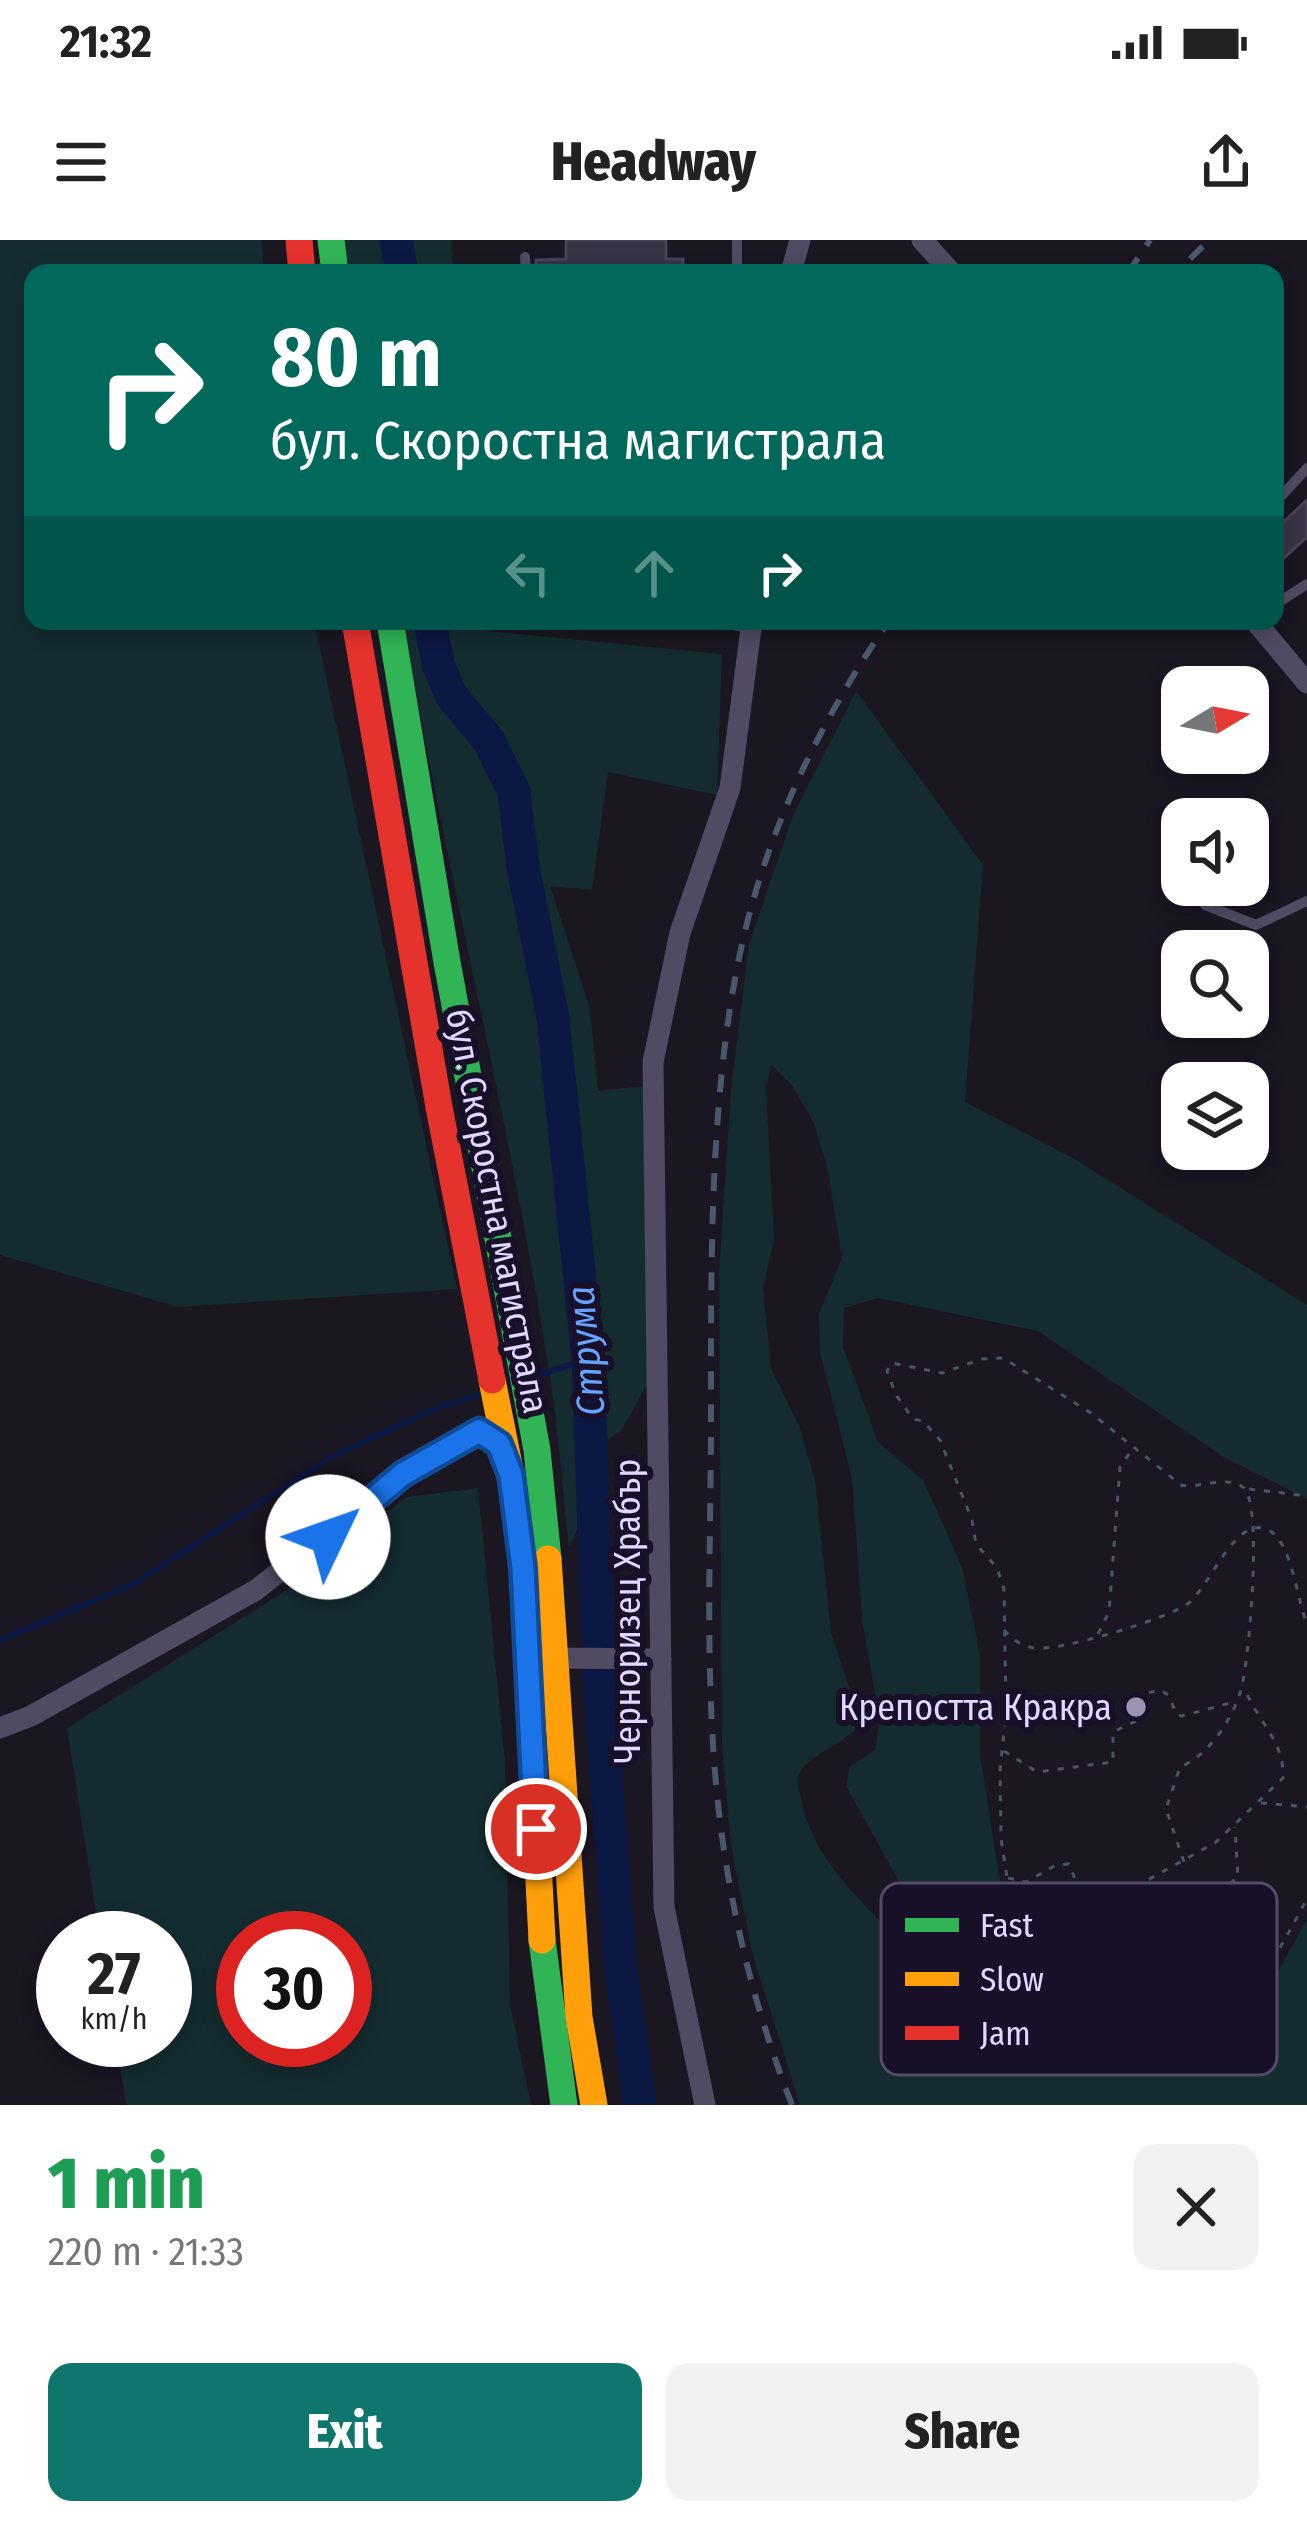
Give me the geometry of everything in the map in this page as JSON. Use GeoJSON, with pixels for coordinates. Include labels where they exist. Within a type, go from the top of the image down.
{"type":"FeatureCollection","features":[{"type":"Feature","properties":{"kind":"highway","name":"бул. Скоростна магистрала"},"geometry":{"type":"LineString","coordinates":[[358,630],[439,1108],[511,1475],[523,1568],[540,1915],[565,2105]]}},
{"type":"Feature","properties":{"kind":"highway","name":"бул. Скоростна магистрала"},"geometry":{"type":"LineString","coordinates":[[392,630],[546,1514],[565,1657],[579,2017],[594,2105]]}},
{"type":"Feature","properties":{"kind":"highway"},"geometry":{"type":"LineString","coordinates":[[471,1265],[490,1405],[488,1419],[479,1431],[499,1444],[511,1475]]}},
{"type":"Feature","properties":{"kind":"street"},"geometry":{"type":"LineString","coordinates":[[922,240],[944,264]]}},
{"type":"Feature","properties":{"kind":"street","name":"Черноризец Храбър"},"geometry":{"type":"LineString","coordinates":[[705,2105],[664,1906],[652,1658],[653,1062],[680,933],[730,788],[751,630]]}},
{"type":"Feature","properties":{"kind":"street"},"geometry":{"type":"LineString","coordinates":[[1263,630],[1307,683]]}},
{"type":"Feature","properties":{"kind":"street"},"geometry":{"type":"LineString","coordinates":[[0,1728],[31,1716],[256,1589],[403,1474],[479,1431]]}},
{"type":"Feature","properties":{"kind":"street"},"geometry":{"type":"LineString","coordinates":[[565,1657],[652,1658]]}},
{"type":"Feature","properties":{"kind":"lane"},"geometry":{"type":"LineString","coordinates":[[525,257],[525,264]]}},
{"type":"Feature","properties":{"kind":"lane"},"geometry":{"type":"LineString","coordinates":[[1284,493],[1307,468]]}},
{"type":"Feature","properties":{"kind":"lane"},"geometry":{"type":"LineString","coordinates":[[1208,906],[1256,925],[1307,902]]}},
{"type":"Feature","properties":{"kind":"path"},"geometry":{"type":"LineString","coordinates":[[1009,1883],[1001,1838],[1004,1589],[997,1568],[976,1544],[972,1520],[940,1440],[923,1421],[913,1419],[896,1395],[887,1371],[892,1363],[942,1373],[963,1363],[1003,1358],[1091,1413],[1181,1485],[1194,1488],[1223,1481],[1245,1489],[1307,1496]]}},
{"type":"Feature","properties":{"kind":"path"},"geometry":{"type":"LineString","coordinates":[[1096,1636],[1109,1612],[1120,1467],[1135,1446]]}},
{"type":"Feature","properties":{"kind":"path"},"geometry":{"type":"LineString","coordinates":[[1184,1862],[1166,1809],[1174,1778],[1180,1767],[1208,1750],[1243,1685],[1253,1529],[1245,1489]]}},
{"type":"Feature","properties":{"kind":"path"},"geometry":{"type":"LineString","coordinates":[[1002,1629],[1014,1641],[1040,1649],[1096,1636],[1187,1605],[1240,1534],[1253,1529],[1273,1532],[1281,1544],[1307,1624]]}},
{"type":"Feature","properties":{"kind":"path"},"geometry":{"type":"LineString","coordinates":[[1143,1883],[1184,1862],[1235,1825],[1283,1778],[1284,1759],[1243,1685]]}},
{"type":"Feature","properties":{"kind":"path"},"geometry":{"type":"LineString","coordinates":[[1002,1749],[1037,1772],[1113,1762],[1113,1732],[1136,1721],[1133,1703],[1138,1696],[1161,1690],[1182,1716],[1236,1702]]}},
{"type":"Feature","properties":{"kind":"path"},"geometry":{"type":"LineString","coordinates":[[1259,1803],[1307,1807]]}},
{"type":"Feature","properties":{"kind":"path"},"geometry":{"type":"LineString","coordinates":[[1230,1883],[1238,1878],[1235,1825]]}},
{"type":"Feature","properties":{"kind":"path"},"geometry":{"type":"LineString","coordinates":[[1007,1878],[1026,1882],[1056,1864],[1069,1864],[1077,1883]]}},
{"type":"Feature","properties":{"kind":"path"},"geometry":{"type":"LineString","coordinates":[[1277,1953],[1307,1899]]}},
{"type":"Feature","properties":{"kind":"green space"},"geometry":{"type":"Polygon","coordinates":[[[0,240],[262,240],[263,264],[24,264],[24,630],[316,630],[457,1289],[178,1307],[0,1255],[0,240]]]}},
{"type":"Feature","properties":{"kind":"green space"},"geometry":{"type":"Polygon","coordinates":[[[343,240],[451,240],[452,264],[346,264],[343,240]]]}},
{"type":"Feature","properties":{"kind":"green space"},"geometry":{"type":"Polygon","coordinates":[[[405,630],[477,630],[722,654],[717,795],[608,772],[592,890],[550,886],[590,1009],[598,1091],[643,1086],[648,1383],[621,1431],[579,1457],[581,1521],[569,1548],[554,1404],[535,1288],[405,630]]]}},
{"type":"Feature","properties":{"kind":"green space"},"geometry":{"type":"Polygon","coordinates":[[[856,691],[983,865],[965,1102],[1073,1158],[1307,1305],[1307,1499],[1222,1456],[1038,1331],[878,1298],[844,1308],[843,1347],[878,1442],[923,1480],[962,1567],[980,1655],[980,1754],[1000,1883],[900,1883],[846,1786],[850,1766],[875,1750],[880,1720],[862,1620],[852,1478],[820,1352],[819,1314],[842,1258],[828,1171],[814,1123],[791,1084],[771,1065],[766,1089],[774,1239],[763,1288],[771,1368],[799,1426],[815,1480],[831,1633],[853,1699],[855,1730],[807,1764],[799,1774],[799,1787],[806,1817],[824,1856],[881,1921],[881,2075],[1277,2075],[1277,1973],[1307,1919],[1307,2105],[800,2105],[752,1952],[731,1845],[722,1747],[719,1273],[731,1090],[749,944],[793,815],[856,691]]]}},
{"type":"Feature","properties":{"kind":"green space"},"geometry":{"type":"Polygon","coordinates":[[[478,1488],[505,1762],[510,2004],[531,2105],[126,2105],[120,2067],[192,2067],[192,1911],[96,1911],[67,1728],[285,1591],[407,1497],[478,1488]]]}},
{"type":"Feature","properties":{"kind":"building"},"geometry":{"type":"Polygon","coordinates":[[[566,240],[666,240],[666,259],[683,259],[683,264],[536,264],[536,260],[566,259],[566,240]]]}},
{"type":"Feature","properties":{"kind":"building"},"geometry":{"type":"Polygon","coordinates":[[[1307,500],[1307,537],[1284,558],[1284,522],[1307,500]]]}},
{"type":"Feature","properties":{"kind":"waterway","name":"Струма"},"geometry":{"type":"LineString","coordinates":[[396,240],[400,264]]}},
{"type":"Feature","properties":{"kind":"waterway","name":"Струма"},"geometry":{"type":"LineString","coordinates":[[432,630],[438,664],[451,695],[489,741],[514,792],[523,867],[553,1018],[588,1359],[599,1677],[620,1961],[640,2105]]}},
{"type":"Feature","properties":{"kind":"waterway"},"geometry":{"type":"LineString","coordinates":[[541,1374],[588,1359]]}},
{"type":"Feature","properties":{"kind":"waterway"},"geometry":{"type":"LineString","coordinates":[[0,1640],[133,1584],[333,1456],[436,1408],[480,1394]]}},
{"type":"Feature","properties":{"kind":"railway"},"geometry":{"type":"LineString","coordinates":[[1134,264],[1150,240]]}},
{"type":"Feature","properties":{"kind":"railway"},"geometry":{"type":"LineString","coordinates":[[1190,259],[1209,240]]}},
{"type":"Feature","properties":{"kind":"railway"},"geometry":{"type":"LineString","coordinates":[[792,2105],[738,1928],[713,1744],[711,1302],[717,1122],[741,949],[765,862],[819,737],[883,630]]}},
{"type":"Feature","properties":{"kind":"traffic: fast"},"geometry":{"type":"LineString","coordinates":[[331,240],[334,264]]}},
{"type":"Feature","properties":{"kind":"traffic: fast"},"geometry":{"type":"LineString","coordinates":[[392,630],[537,1450],[548,1559]]}},
{"type":"Feature","properties":{"kind":"traffic: fast"},"geometry":{"type":"LineString","coordinates":[[542,1940],[564,2105]]}},
{"type":"Feature","properties":{"kind":"traffic: slow"},"geometry":{"type":"LineString","coordinates":[[492,1380],[523,1568],[542,1940]]}},
{"type":"Feature","properties":{"kind":"traffic: slow"},"geometry":{"type":"LineString","coordinates":[[548,1559],[579,2017],[594,2105]]}},
{"type":"Feature","properties":{"kind":"traffic: jam"},"geometry":{"type":"LineString","coordinates":[[299,240],[301,264]]}},
{"type":"Feature","properties":{"kind":"traffic: jam"},"geometry":{"type":"LineString","coordinates":[[357,630],[439,1107],[492,1380]]}},
{"type":"Feature","properties":{"kind":"place","name":"Крепостта Кракра"},"geometry":{"type":"Point","coordinates":[1136,1707]}},
{"type":"Feature","properties":{"kind":"route"},"geometry":{"type":"LineString","coordinates":[[328,1537],[403,1474],[479,1431],[499,1444],[511,1475],[523,1568],[536,1829]]}}]}
